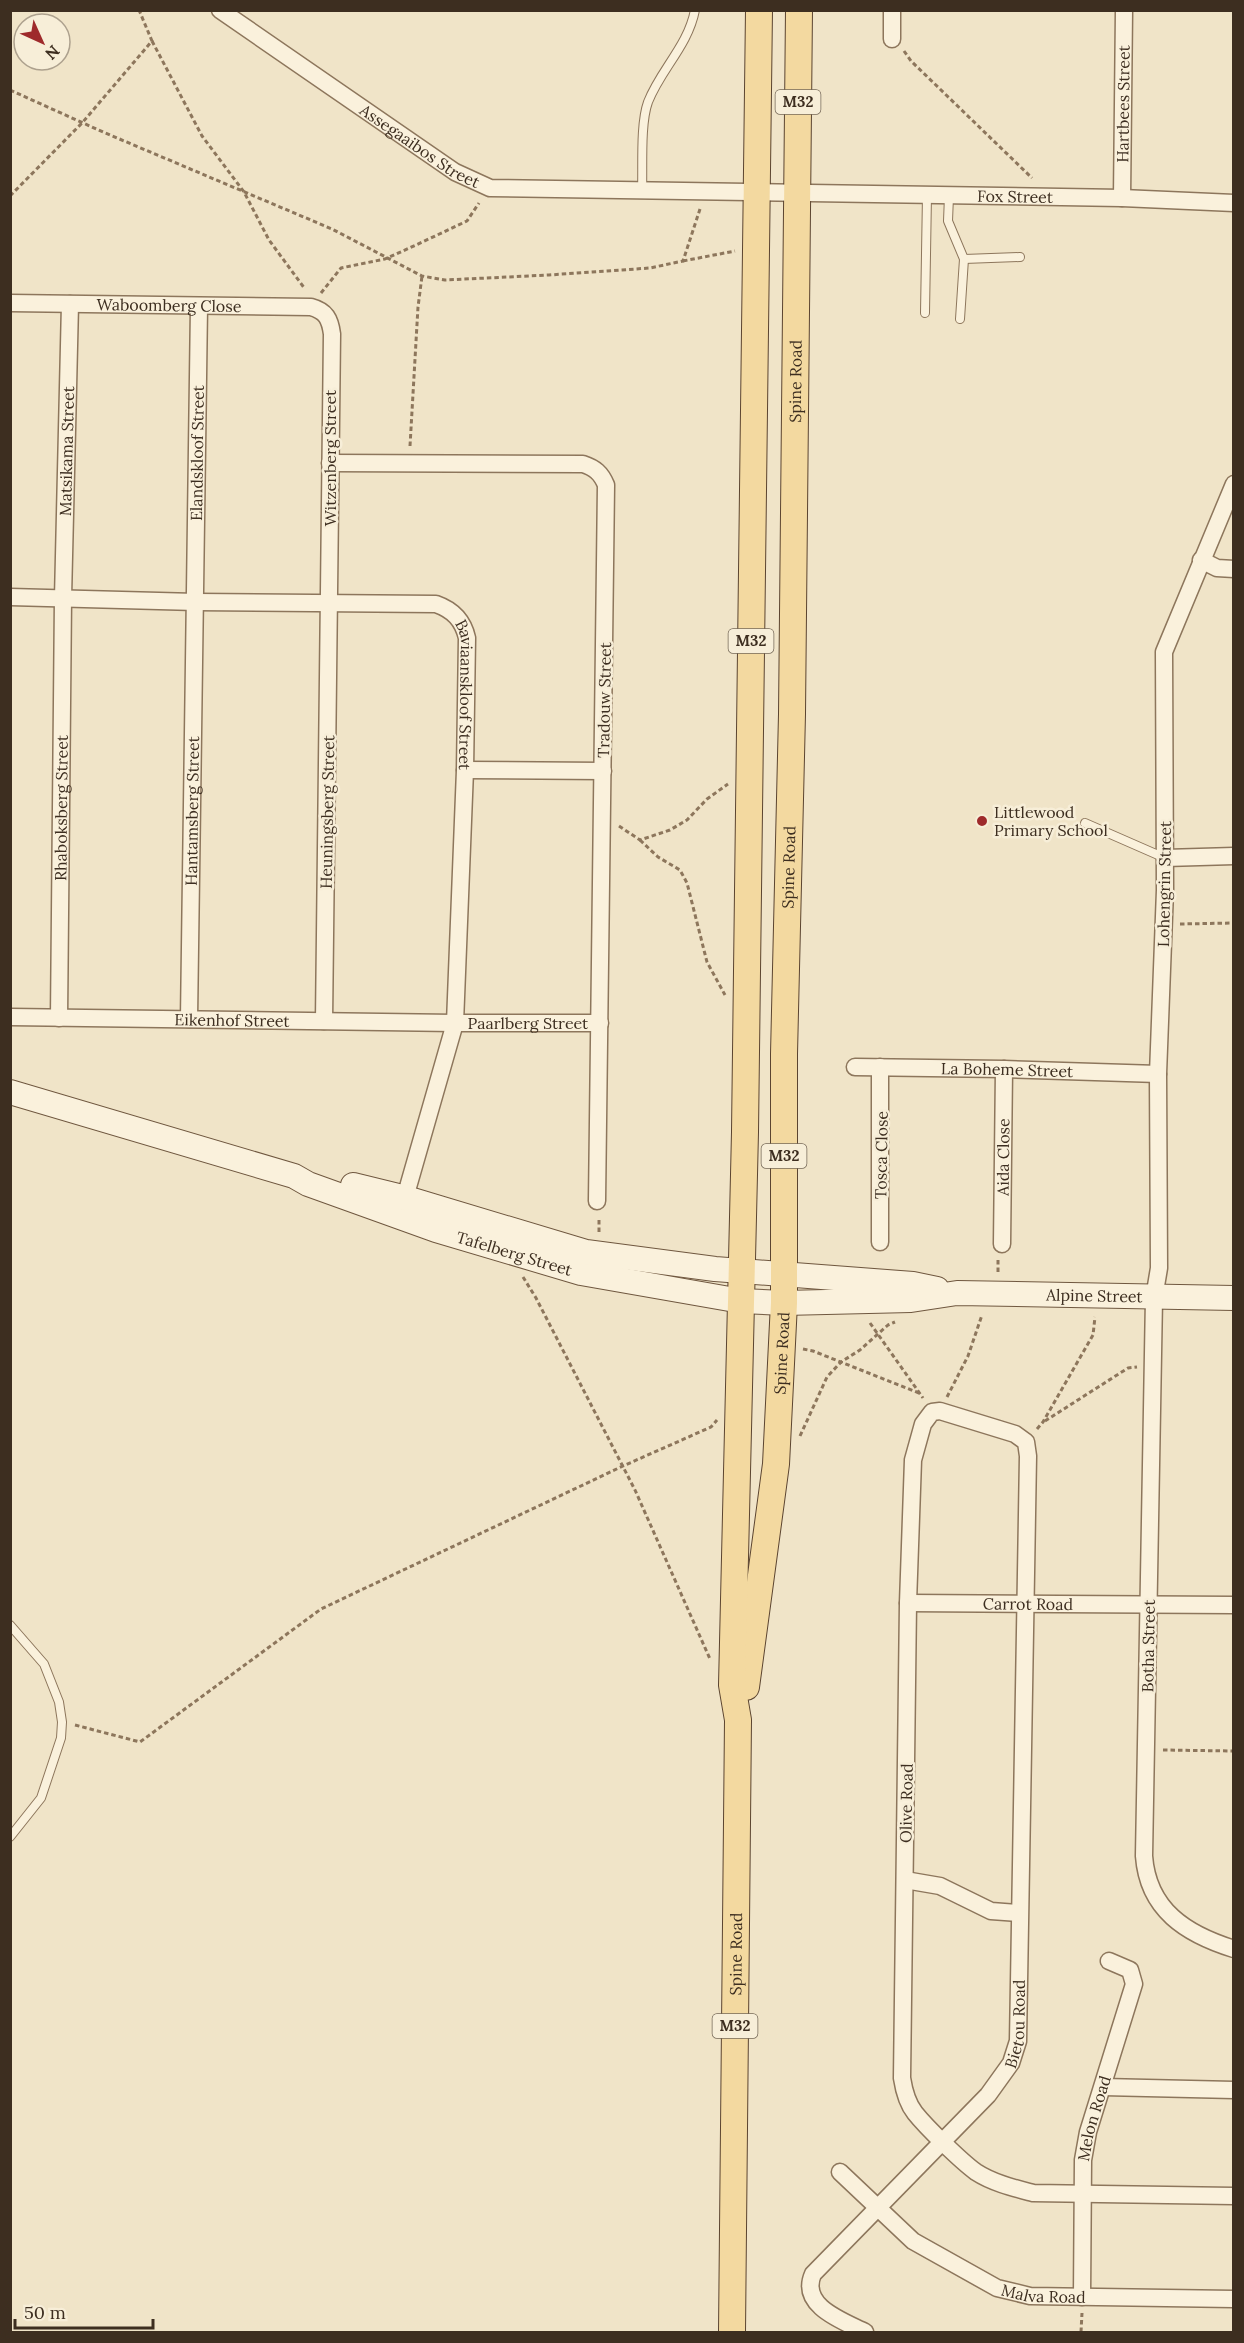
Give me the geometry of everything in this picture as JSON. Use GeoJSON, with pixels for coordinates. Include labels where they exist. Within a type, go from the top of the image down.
{"type":"FeatureCollection","features":[{"type":"Feature","properties":{"kind":"main road","name":"Spine Road"},"geometry":{"type":"LineString","coordinates":[[732,2332],[738,1720],[732,1685],[742,1271],[759,10]]}},
{"type":"Feature","properties":{"kind":"main road","name":"Spine Road"},"geometry":{"type":"LineString","coordinates":[[738,1720],[747,1685],[776,1464],[784,1303],[784,1054],[792,714],[799,10]]}},
{"type":"Feature","properties":{"kind":"street","name":"Assegaaibos Street"},"geometry":{"type":"LineString","coordinates":[[220,10],[455,172],[490,188],[797,194]]}},
{"type":"Feature","properties":{"kind":"street"},"geometry":{"type":"LineString","coordinates":[[892,10],[892,39]]}},
{"type":"Feature","properties":{"kind":"street","name":"Hartbees Street"},"geometry":{"type":"LineString","coordinates":[[1122,198],[1124,10]]}},
{"type":"Feature","properties":{"kind":"street","name":"Fox Street"},"geometry":{"type":"LineString","coordinates":[[797,194],[1122,198],[1233,203]]}},
{"type":"Feature","properties":{"kind":"street","name":"Waboomberg Close"},"geometry":{"type":"LineString","coordinates":[[10,303],[321,306]]}},
{"type":"Feature","properties":{"kind":"street","name":"Matsikama Street"},"geometry":{"type":"LineString","coordinates":[[63,598],[70,304]]}},
{"type":"Feature","properties":{"kind":"street","name":"Elandskloof Street"},"geometry":{"type":"LineString","coordinates":[[196,602],[199,306]]}},
{"type":"Feature","properties":{"kind":"street","name":"Witzenberg Street"},"geometry":{"type":"LineString","coordinates":[[321,306],[330,320],[332,334],[330,603]]}},
{"type":"Feature","properties":{"kind":"street","name":"Tradouw Street"},"geometry":{"type":"LineString","coordinates":[[330,463],[583,464],[594,467],[602,475],[606,484],[598,1207]]}},
{"type":"Feature","properties":{"kind":"street","name":"Lohengrin Street"},"geometry":{"type":"LineString","coordinates":[[1154,1298],[1159,1268],[1158,1074],[1165,858],[1164,652],[1233,484]]}},
{"type":"Feature","properties":{"kind":"street"},"geometry":{"type":"LineString","coordinates":[[1201,560],[1217,568],[1233,569]]}},
{"type":"Feature","properties":{"kind":"street","name":"Baviaanskloof Street"},"geometry":{"type":"LineString","coordinates":[[10,597],[196,602],[436,604],[459,618],[467,638],[465,770],[455,1023],[403,1207]]}},
{"type":"Feature","properties":{"kind":"street","name":"Rhaboksberg Street"},"geometry":{"type":"LineString","coordinates":[[58,1018],[63,598]]}},
{"type":"Feature","properties":{"kind":"street","name":"Hantamsberg Street"},"geometry":{"type":"LineString","coordinates":[[189,1019],[196,602]]}},
{"type":"Feature","properties":{"kind":"street","name":"Heuningsberg Street"},"geometry":{"type":"LineString","coordinates":[[324,1021],[330,603]]}},
{"type":"Feature","properties":{"kind":"street"},"geometry":{"type":"LineString","coordinates":[[465,770],[603,771]]}},
{"type":"Feature","properties":{"kind":"street"},"geometry":{"type":"LineString","coordinates":[[1165,858],[1233,856]]}},
{"type":"Feature","properties":{"kind":"street","name":"Eikenhof Street"},"geometry":{"type":"LineString","coordinates":[[10,1017],[455,1023]]}},
{"type":"Feature","properties":{"kind":"street","name":"Paarlberg Street"},"geometry":{"type":"LineString","coordinates":[[455,1023],[600,1023]]}},
{"type":"Feature","properties":{"kind":"street","name":"La Boheme Street"},"geometry":{"type":"LineString","coordinates":[[855,1067],[1158,1074]]}},
{"type":"Feature","properties":{"kind":"street","name":"Tosca Close"},"geometry":{"type":"LineString","coordinates":[[880,1067],[880,1242]]}},
{"type":"Feature","properties":{"kind":"street","name":"Aida Close"},"geometry":{"type":"LineString","coordinates":[[1002,1244],[1004,1069]]}},
{"type":"Feature","properties":{"kind":"street","name":"Tafelberg Street"},"geometry":{"type":"LineString","coordinates":[[10,1092],[294,1176],[311,1174],[403,1207],[586,1252],[742,1271],[783,1273]]}},
{"type":"Feature","properties":{"kind":"street","name":"Tafelberg Street"},"geometry":{"type":"LineString","coordinates":[[403,1207],[435,1230],[580,1273],[741,1300],[784,1303]]}},
{"type":"Feature","properties":{"kind":"street","name":"Alpine Street"},"geometry":{"type":"LineString","coordinates":[[783,1273],[913,1284],[957,1293],[1233,1298]]}},
{"type":"Feature","properties":{"kind":"street","name":"Alpine Street"},"geometry":{"type":"LineString","coordinates":[[784,1303],[911,1300],[957,1293]]}},
{"type":"Feature","properties":{"kind":"street","name":"Botha Street"},"geometry":{"type":"LineString","coordinates":[[1154,1298],[1145,1867],[1157,1898],[1178,1923],[1206,1940],[1233,1949]]}},
{"type":"Feature","properties":{"kind":"street"},"geometry":{"type":"LineString","coordinates":[[936,1412],[1015,1434],[1026,1442],[1028,1456],[1027,1605]]}},
{"type":"Feature","properties":{"kind":"street","name":"Olive Road"},"geometry":{"type":"LineString","coordinates":[[936,1412],[923,1424],[913,1460],[908,1603],[902,2078],[906,2096],[914,2112],[944,2142],[976,2171],[1002,2185],[1033,2193],[1233,2196]]}},
{"type":"Feature","properties":{"kind":"street","name":"Carrot Road"},"geometry":{"type":"LineString","coordinates":[[908,1603],[1233,1605]]}},
{"type":"Feature","properties":{"kind":"street","name":"Bietou Road"},"geometry":{"type":"LineString","coordinates":[[865,2332],[817,2304],[810,2290],[813,2274],[988,2095],[1011,2063],[1018,2041],[1027,1605]]}},
{"type":"Feature","properties":{"kind":"street"},"geometry":{"type":"LineString","coordinates":[[905,1880],[940,1886],[992,1911],[1019,1913]]}},
{"type":"Feature","properties":{"kind":"street","name":"Melon Road"},"geometry":{"type":"LineString","coordinates":[[1082,2297],[1083,2160],[1088,2132],[1134,1984],[1130,1970],[1109,1961]]}},
{"type":"Feature","properties":{"kind":"street"},"geometry":{"type":"LineString","coordinates":[[1102,2088],[1233,2090]]}},
{"type":"Feature","properties":{"kind":"street","name":"Malva Road"},"geometry":{"type":"LineString","coordinates":[[840,2172],[913,2241],[998,2288],[1030,2296],[1233,2299]]}},
{"type":"Feature","properties":{"kind":"lane"},"geometry":{"type":"LineString","coordinates":[[642,192],[645,116],[648,103],[681,49],[695,10]]}},
{"type":"Feature","properties":{"kind":"lane"},"geometry":{"type":"LineString","coordinates":[[925,313],[927,195]]}},
{"type":"Feature","properties":{"kind":"lane"},"geometry":{"type":"LineString","coordinates":[[949,196],[948,221],[964,259],[960,319]]}},
{"type":"Feature","properties":{"kind":"lane"},"geometry":{"type":"LineString","coordinates":[[964,259],[1020,257]]}},
{"type":"Feature","properties":{"kind":"lane"},"geometry":{"type":"LineString","coordinates":[[1085,823],[1165,858]]}},
{"type":"Feature","properties":{"kind":"lane"},"geometry":{"type":"LineString","coordinates":[[10,1625],[44,1664],[59,1702],[62,1722],[61,1738],[44,1790],[29,1815],[10,1837]]}},
{"type":"Feature","properties":{"kind":"path"},"geometry":{"type":"LineString","coordinates":[[139,10],[152,41],[202,135],[244,192],[269,240],[304,289],[321,306],[341,268],[385,259],[466,221],[481,201]]}},
{"type":"Feature","properties":{"kind":"path"},"geometry":{"type":"LineString","coordinates":[[892,39],[919,69],[1032,178]]}},
{"type":"Feature","properties":{"kind":"path"},"geometry":{"type":"LineString","coordinates":[[10,196],[82,123],[152,41]]}},
{"type":"Feature","properties":{"kind":"path"},"geometry":{"type":"LineString","coordinates":[[10,90],[332,229],[385,259],[422,276],[446,280],[650,268],[740,250]]}},
{"type":"Feature","properties":{"kind":"path"},"geometry":{"type":"LineString","coordinates":[[683,261],[701,204]]}},
{"type":"Feature","properties":{"kind":"path"},"geometry":{"type":"LineString","coordinates":[[410,454],[411,405],[422,276]]}},
{"type":"Feature","properties":{"kind":"path"},"geometry":{"type":"LineString","coordinates":[[639,840],[670,830],[687,820],[707,799],[733,780]]}},
{"type":"Feature","properties":{"kind":"path"},"geometry":{"type":"LineString","coordinates":[[611,826],[619,826],[658,857],[680,870],[687,884],[707,962],[728,1000]]}},
{"type":"Feature","properties":{"kind":"path"},"geometry":{"type":"LineString","coordinates":[[1172,924],[1233,923]]}},
{"type":"Feature","properties":{"kind":"path"},"geometry":{"type":"LineString","coordinates":[[598,1207],[598,1242]]}},
{"type":"Feature","properties":{"kind":"path"},"geometry":{"type":"LineString","coordinates":[[520,1274],[536,1298],[623,1466],[711,1660]]}},
{"type":"Feature","properties":{"kind":"path"},"geometry":{"type":"LineString","coordinates":[[868,1320],[919,1393],[936,1412],[968,1356],[983,1313]]}},
{"type":"Feature","properties":{"kind":"path"},"geometry":{"type":"LineString","coordinates":[[1026,1442],[1043,1422],[1093,1335],[1095,1315]]}},
{"type":"Feature","properties":{"kind":"path"},"geometry":{"type":"LineString","coordinates":[[800,1437],[827,1377],[841,1362],[860,1350],[888,1325],[901,1319]]}},
{"type":"Feature","properties":{"kind":"path"},"geometry":{"type":"LineString","coordinates":[[802,1349],[813,1351],[919,1393]]}},
{"type":"Feature","properties":{"kind":"path"},"geometry":{"type":"LineString","coordinates":[[1043,1422],[1128,1368],[1137,1367]]}},
{"type":"Feature","properties":{"kind":"path"},"geometry":{"type":"LineString","coordinates":[[62,1722],[140,1742],[321,1609],[623,1466],[711,1427],[719,1418]]}},
{"type":"Feature","properties":{"kind":"path"},"geometry":{"type":"LineString","coordinates":[[1163,1750],[1233,1751]]}},
{"type":"Feature","properties":{"kind":"place","name":"Littlewood Primary School"},"geometry":{"type":"Point","coordinates":[982,821]}}]}
